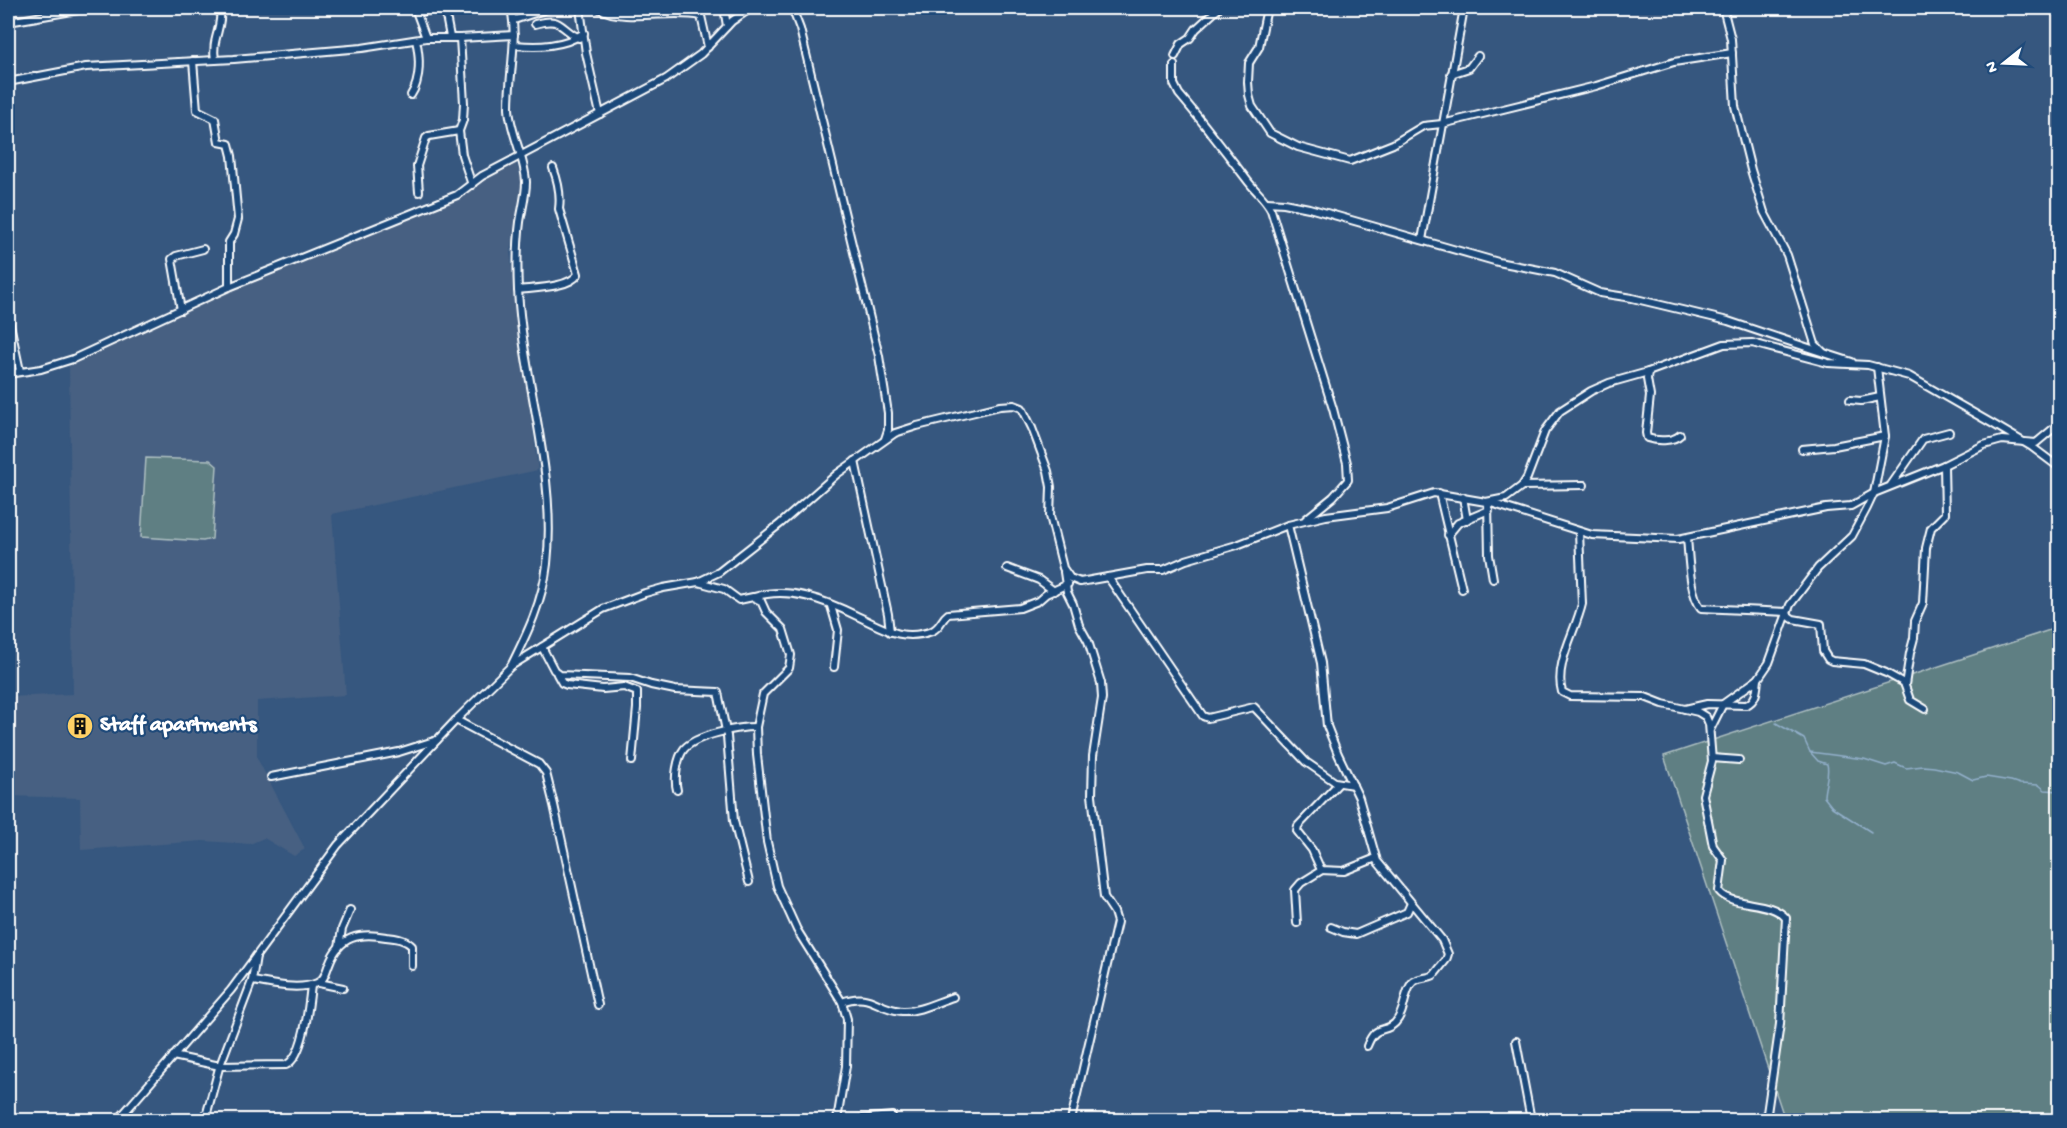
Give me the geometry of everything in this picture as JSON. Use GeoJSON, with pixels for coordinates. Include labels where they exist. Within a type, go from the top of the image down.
{"type":"FeatureCollection","features":[{"type":"Feature","properties":{"kind":"street"},"geometry":{"type":"LineString","coordinates":[[8,22],[90,8]]}},
{"type":"Feature","properties":{"kind":"street"},"geometry":{"type":"LineString","coordinates":[[215,60],[213,47],[220,22],[220,8]]}},
{"type":"Feature","properties":{"kind":"street"},"geometry":{"type":"LineString","coordinates":[[511,8],[514,20],[514,45],[509,107],[526,187],[517,244],[518,290],[524,354],[543,463],[548,522],[548,555],[544,582],[533,618],[511,666]]}},
{"type":"Feature","properties":{"kind":"street"},"geometry":{"type":"LineString","coordinates":[[514,20],[550,8]]}},
{"type":"Feature","properties":{"kind":"street"},"geometry":{"type":"LineString","coordinates":[[580,8],[582,36],[600,114]]}},
{"type":"Feature","properties":{"kind":"street"},"geometry":{"type":"LineString","coordinates":[[598,8],[608,12],[635,15],[700,16],[708,47]]}},
{"type":"Feature","properties":{"kind":"street"},"geometry":{"type":"LineString","coordinates":[[661,8],[664,16]]}},
{"type":"Feature","properties":{"kind":"street"},"geometry":{"type":"LineString","coordinates":[[724,8],[727,26]]}},
{"type":"Feature","properties":{"kind":"street"},"geometry":{"type":"LineString","coordinates":[[792,8],[800,29],[877,349],[888,413],[888,430],[885,440]]}},
{"type":"Feature","properties":{"kind":"street"},"geometry":{"type":"LineString","coordinates":[[1175,56],[1181,44],[1190,38],[1196,28],[1219,8]]}},
{"type":"Feature","properties":{"kind":"street"},"geometry":{"type":"LineString","coordinates":[[1267,8],[1258,47],[1249,63],[1248,82],[1252,106],[1270,133],[1298,147],[1347,161],[1393,144],[1423,126],[1442,124],[1596,86],[1674,62],[1732,53]]}},
{"type":"Feature","properties":{"kind":"street"},"geometry":{"type":"LineString","coordinates":[[1422,240],[1450,74],[1464,8]]}},
{"type":"Feature","properties":{"kind":"street"},"geometry":{"type":"LineString","coordinates":[[1723,8],[1730,29],[1735,106],[1758,192],[1767,218],[1785,249],[1813,340],[1824,353]]}},
{"type":"Feature","properties":{"kind":"street"},"geometry":{"type":"LineString","coordinates":[[426,38],[414,9],[449,9],[446,19],[450,37]]}},
{"type":"Feature","properties":{"kind":"street"},"geometry":{"type":"LineString","coordinates":[[8,374],[41,369],[73,359],[229,287],[457,195],[482,176],[666,79],[708,47],[727,26],[748,9]]}},
{"type":"Feature","properties":{"kind":"street"},"geometry":{"type":"LineString","coordinates":[[535,24],[554,21],[582,36]]}},
{"type":"Feature","properties":{"kind":"street"},"geometry":{"type":"LineString","coordinates":[[8,82],[86,67],[215,60],[362,48],[426,38],[514,34]]}},
{"type":"Feature","properties":{"kind":"street"},"geometry":{"type":"LineString","coordinates":[[514,45],[552,45],[582,36]]}},
{"type":"Feature","properties":{"kind":"street"},"geometry":{"type":"LineString","coordinates":[[460,38],[464,104],[463,120],[459,131],[462,154],[472,185]]}},
{"type":"Feature","properties":{"kind":"street"},"geometry":{"type":"LineString","coordinates":[[411,95],[418,82],[416,40]]}},
{"type":"Feature","properties":{"kind":"street"},"geometry":{"type":"LineString","coordinates":[[1450,74],[1469,68],[1478,56]]}},
{"type":"Feature","properties":{"kind":"street"},"geometry":{"type":"LineString","coordinates":[[193,61],[197,110],[215,119],[219,143],[229,144],[231,147],[238,219],[229,242],[229,287]]}},
{"type":"Feature","properties":{"kind":"street"},"geometry":{"type":"LineString","coordinates":[[1174,65],[1174,84],[1179,93],[1222,145],[1246,180],[1267,202],[1275,219],[1347,463],[1348,480],[1344,487],[1304,521]]}},
{"type":"Feature","properties":{"kind":"street"},"geometry":{"type":"LineString","coordinates":[[419,192],[417,166],[426,138],[459,131]]}},
{"type":"Feature","properties":{"kind":"street"},"geometry":{"type":"LineString","coordinates":[[518,290],[572,281],[578,274],[559,209],[559,186],[553,168]]}},
{"type":"Feature","properties":{"kind":"street"},"geometry":{"type":"LineString","coordinates":[[1267,202],[1309,208],[1498,262],[1555,273],[1600,293],[1632,298],[1728,321],[1855,363],[1877,367],[1914,379],[2022,442],[2060,468]]}},
{"type":"Feature","properties":{"kind":"street"},"geometry":{"type":"LineString","coordinates":[[181,310],[172,259],[203,249]]}},
{"type":"Feature","properties":{"kind":"street"},"geometry":{"type":"LineString","coordinates":[[8,315],[20,371]]}},
{"type":"Feature","properties":{"kind":"street"},"geometry":{"type":"LineString","coordinates":[[1487,502],[1506,498],[1522,486],[1545,431],[1560,411],[1601,386],[1711,348],[1733,343],[1752,343],[1828,363],[1855,363]]}},
{"type":"Feature","properties":{"kind":"street"},"geometry":{"type":"LineString","coordinates":[[1710,731],[1723,704],[1758,679],[1769,663],[1790,605],[1809,578],[1852,536],[1874,493],[1885,436],[1877,367]]}},
{"type":"Feature","properties":{"kind":"street"},"geometry":{"type":"LineString","coordinates":[[1647,372],[1650,394],[1647,438],[1675,439],[1680,435]]}},
{"type":"Feature","properties":{"kind":"street"},"geometry":{"type":"LineString","coordinates":[[1850,400],[1861,401],[1880,397]]}},
{"type":"Feature","properties":{"kind":"street"},"geometry":{"type":"LineString","coordinates":[[118,1120],[231,990],[338,845],[456,720],[511,666],[582,621],[621,600],[663,588],[698,582],[714,575],[765,536],[837,474],[898,431],[1000,406],[1014,405],[1022,408],[1048,471],[1051,487],[1050,516],[1065,585],[1079,625],[1088,641],[1101,683],[1102,698],[1093,756],[1092,795],[1104,897],[1114,912],[1117,922],[1071,1120]]}},
{"type":"Feature","properties":{"kind":"street"},"geometry":{"type":"LineString","coordinates":[[698,582],[724,589],[739,600],[786,592],[799,594],[850,612],[890,632],[902,635],[932,631],[948,614],[1020,608],[1037,602],[1065,585],[1147,570],[1166,570],[1186,560],[1237,545],[1288,525],[1387,508],[1439,493],[1487,502],[1579,532],[1610,537],[1687,538],[1826,508],[1851,506],[1874,493],[1944,465],[1983,445],[2002,440],[2038,442],[2060,423]]}},
{"type":"Feature","properties":{"kind":"street"},"geometry":{"type":"LineString","coordinates":[[1890,486],[1923,439],[1949,432]]}},
{"type":"Feature","properties":{"kind":"street"},"geometry":{"type":"LineString","coordinates":[[1802,449],[1834,446],[1885,436]]}},
{"type":"Feature","properties":{"kind":"street"},"geometry":{"type":"LineString","coordinates":[[855,461],[890,632]]}},
{"type":"Feature","properties":{"kind":"street"},"geometry":{"type":"LineString","coordinates":[[1925,709],[1910,700],[1905,685],[1915,621],[1923,603],[1926,548],[1930,528],[1945,514],[1944,465]]}},
{"type":"Feature","properties":{"kind":"street"},"geometry":{"type":"LineString","coordinates":[[1522,486],[1584,484]]}},
{"type":"Feature","properties":{"kind":"street"},"geometry":{"type":"LineString","coordinates":[[1439,493],[1462,589]]}},
{"type":"Feature","properties":{"kind":"street"},"geometry":{"type":"LineString","coordinates":[[1463,497],[1467,520]]}},
{"type":"Feature","properties":{"kind":"street"},"geometry":{"type":"LineString","coordinates":[[1487,502],[1489,555],[1493,579]]}},
{"type":"Feature","properties":{"kind":"street"},"geometry":{"type":"LineString","coordinates":[[1448,534],[1458,523],[1489,510]]}},
{"type":"Feature","properties":{"kind":"street"},"geometry":{"type":"LineString","coordinates":[[1288,525],[1321,663],[1326,720],[1335,747],[1361,803],[1376,858],[1383,870],[1442,940],[1447,951],[1447,956],[1434,975],[1416,980],[1411,984],[1404,1006],[1395,1023],[1373,1034],[1367,1046]]}},
{"type":"Feature","properties":{"kind":"street"},"geometry":{"type":"LineString","coordinates":[[1579,532],[1582,604],[1580,616],[1567,644],[1561,677],[1562,692],[1570,696],[1642,696],[1658,703],[1703,714],[1710,731],[1712,758],[1703,795],[1713,846],[1723,860],[1719,891],[1726,898],[1776,910],[1785,916],[1780,1023],[1766,1120]]}},
{"type":"Feature","properties":{"kind":"street"},"geometry":{"type":"LineString","coordinates":[[1687,538],[1692,580],[1696,599],[1701,608],[1786,613],[1793,619],[1821,624],[1823,651],[1830,661],[1868,664],[1905,685]]}},
{"type":"Feature","properties":{"kind":"street"},"geometry":{"type":"LineString","coordinates":[[1006,568],[1039,579],[1054,591]]}},
{"type":"Feature","properties":{"kind":"street"},"geometry":{"type":"LineString","coordinates":[[1064,572],[1070,578],[1080,582]]}},
{"type":"Feature","properties":{"kind":"street"},"geometry":{"type":"LineString","coordinates":[[1108,577],[1203,716],[1209,718],[1256,707],[1300,757],[1338,784],[1353,785]]}},
{"type":"Feature","properties":{"kind":"street"},"geometry":{"type":"LineString","coordinates":[[753,597],[761,602],[766,612],[783,629],[791,655],[789,668],[763,694],[756,727],[757,755],[766,832],[777,886],[797,930],[842,1002],[848,1025],[844,1083],[837,1120]]}},
{"type":"Feature","properties":{"kind":"street"},"geometry":{"type":"LineString","coordinates":[[831,606],[838,630],[834,667]]}},
{"type":"Feature","properties":{"kind":"street"},"geometry":{"type":"LineString","coordinates":[[542,647],[560,680],[567,685],[591,689],[624,687],[636,692],[637,708],[632,761]]}},
{"type":"Feature","properties":{"kind":"street"},"geometry":{"type":"LineString","coordinates":[[557,674],[574,677],[630,678],[675,690],[716,691],[725,731],[734,821],[749,882]]}},
{"type":"Feature","properties":{"kind":"street"},"geometry":{"type":"LineString","coordinates":[[1685,710],[1702,704],[1746,705],[1751,703],[1755,696],[1758,679]]}},
{"type":"Feature","properties":{"kind":"street"},"geometry":{"type":"LineString","coordinates":[[456,720],[539,764],[544,769],[598,1005]]}},
{"type":"Feature","properties":{"kind":"street"},"geometry":{"type":"LineString","coordinates":[[677,790],[678,767],[684,750],[703,738],[725,731],[756,727]]}},
{"type":"Feature","properties":{"kind":"street"},"geometry":{"type":"LineString","coordinates":[[271,777],[410,750],[438,739]]}},
{"type":"Feature","properties":{"kind":"street"},"geometry":{"type":"LineString","coordinates":[[1712,758],[1739,760]]}},
{"type":"Feature","properties":{"kind":"street"},"geometry":{"type":"LineString","coordinates":[[1322,870],[1319,869],[1312,850],[1296,828],[1338,784]]}},
{"type":"Feature","properties":{"kind":"street"},"geometry":{"type":"LineString","coordinates":[[1298,923],[1295,890],[1301,883],[1322,870],[1344,871],[1376,858]]}},
{"type":"Feature","properties":{"kind":"street"},"geometry":{"type":"LineString","coordinates":[[1331,927],[1343,932],[1358,933],[1407,912],[1411,903]]}},
{"type":"Feature","properties":{"kind":"street"},"geometry":{"type":"LineString","coordinates":[[339,948],[342,929],[350,910]]}},
{"type":"Feature","properties":{"kind":"street"},"geometry":{"type":"LineString","coordinates":[[319,983],[324,977],[330,960],[339,948],[352,937],[360,935],[402,940],[412,946],[412,966]]}},
{"type":"Feature","properties":{"kind":"street"},"geometry":{"type":"LineString","coordinates":[[205,1120],[220,1066],[252,981],[256,955]]}},
{"type":"Feature","properties":{"kind":"street"},"geometry":{"type":"LineString","coordinates":[[252,981],[299,987],[319,983],[343,988]]}},
{"type":"Feature","properties":{"kind":"street"},"geometry":{"type":"LineString","coordinates":[[173,1056],[220,1066],[291,1063],[297,1055],[301,1042],[311,985]]}},
{"type":"Feature","properties":{"kind":"street"},"geometry":{"type":"LineString","coordinates":[[842,1002],[857,997],[890,1009],[905,1011],[953,997]]}},
{"type":"Feature","properties":{"kind":"street"},"geometry":{"type":"LineString","coordinates":[[1516,1041],[1531,1120]]}},
{"type":"Feature","properties":{"kind":"street"},"geometry":{"type":"LineString","coordinates":[[847,1120],[892,1116]]}},
{"type":"Feature","properties":{"kind":"shaded area"},"geometry":{"type":"Polygon","coordinates":[[[516,163],[522,181],[510,252],[538,470],[332,514],[346,695],[257,701],[257,758],[305,849],[294,856],[264,838],[250,844],[203,841],[81,850],[80,798],[8,796],[8,697],[73,694],[69,364],[516,163]]]}},
{"type":"Feature","properties":{"kind":"green space"},"geometry":{"type":"Polygon","coordinates":[[[146,458],[210,460],[217,466],[212,539],[203,541],[141,537],[146,458]]]}},
{"type":"Feature","properties":{"kind":"green space"},"geometry":{"type":"Polygon","coordinates":[[[2059,627],[2059,1120],[1785,1120],[1664,756],[2059,627]]]}},
{"type":"Feature","properties":{"kind":"waterway"},"geometry":{"type":"LineString","coordinates":[[1776,723],[1804,739],[1810,752],[1864,759],[1886,766],[1895,763],[1906,768],[1934,767],[1958,772],[1973,780],[1986,777],[2020,784],[2039,785],[2045,790],[2060,791]]}},
{"type":"Feature","properties":{"kind":"waterway"},"geometry":{"type":"LineString","coordinates":[[1810,752],[1818,761],[1827,764],[1824,797],[1832,807],[1871,832]]}},
{"type":"Feature","properties":{"kind":"place","name":"Staff apartments"},"geometry":{"type":"Point","coordinates":[80,726]}}]}
